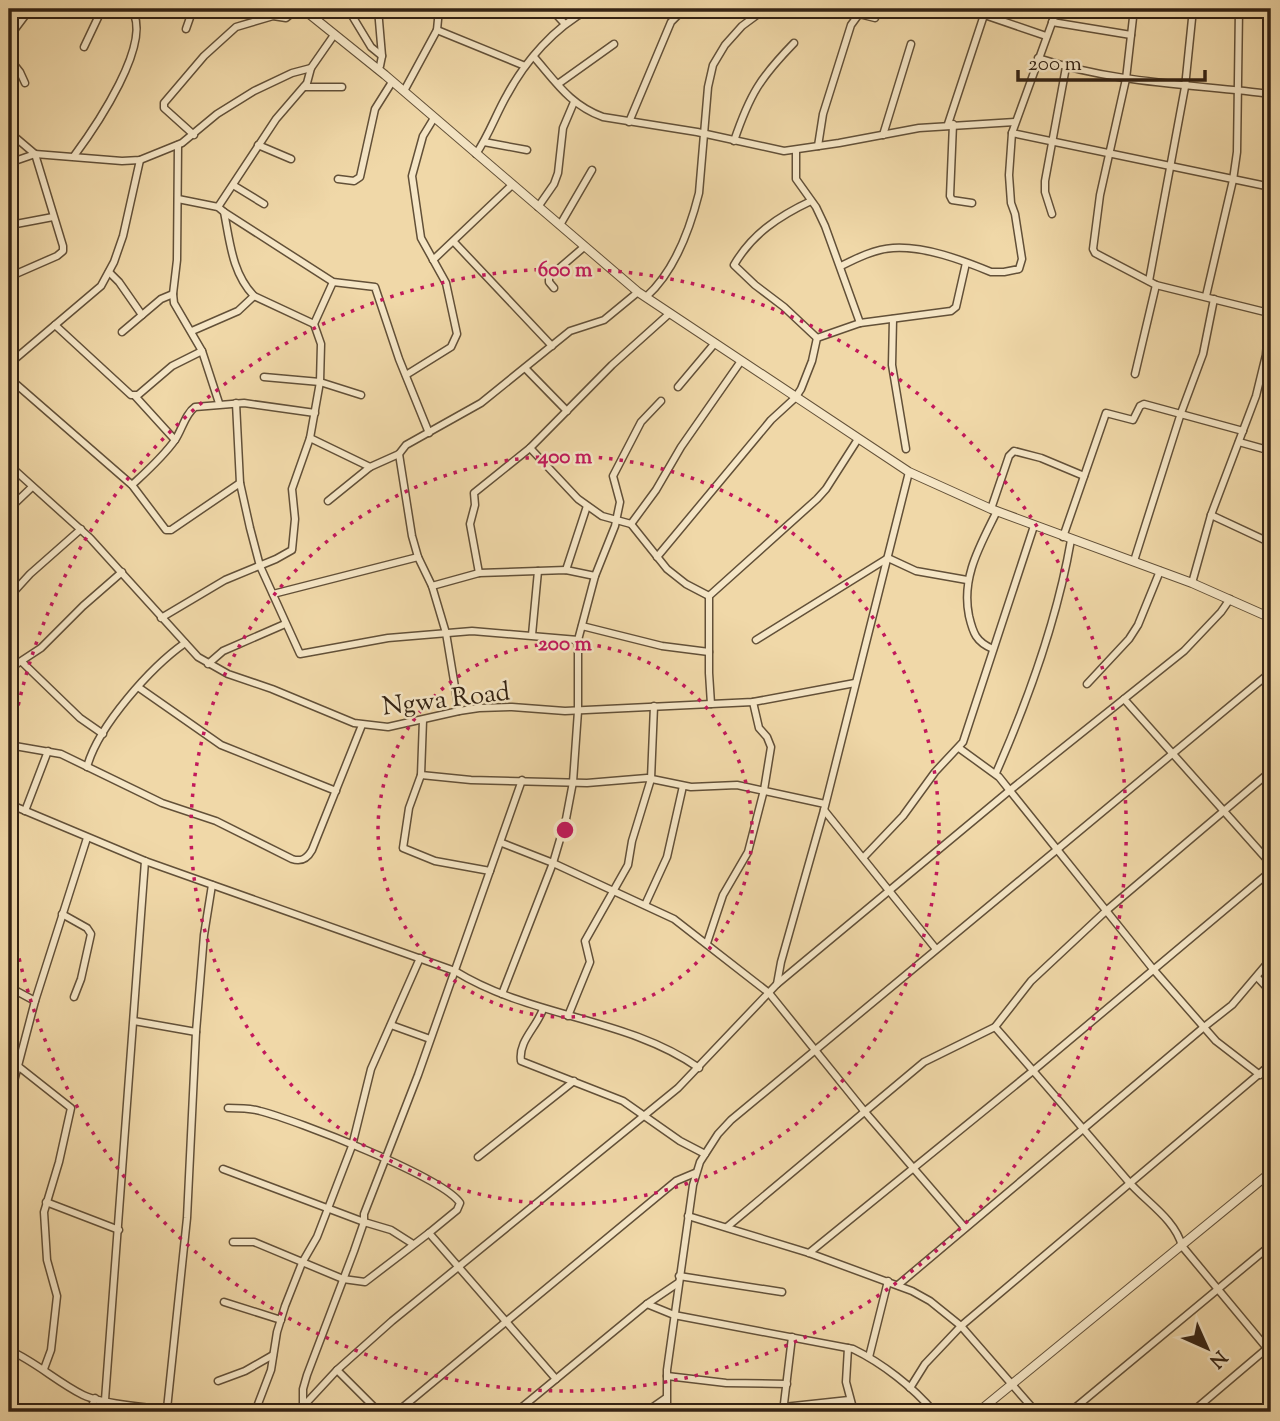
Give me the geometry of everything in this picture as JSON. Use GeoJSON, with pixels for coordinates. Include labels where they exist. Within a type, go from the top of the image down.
{"type":"FeatureCollection","features":[{"type":"Feature","properties":{"kind":"street"},"geometry":{"type":"LineString","coordinates":[[9,37],[30,9]]}},
{"type":"Feature","properties":{"kind":"street"},"geometry":{"type":"LineString","coordinates":[[85,47],[102,9]]}},
{"type":"Feature","properties":{"kind":"street"},"geometry":{"type":"LineString","coordinates":[[74,156],[107,109],[127,62],[135,41],[135,15],[131,9]]}},
{"type":"Feature","properties":{"kind":"street"},"geometry":{"type":"LineString","coordinates":[[186,29],[193,9]]}},
{"type":"Feature","properties":{"kind":"street"},"geometry":{"type":"LineString","coordinates":[[194,135],[163,106],[190,72],[236,27],[273,16],[286,19],[297,9]]}},
{"type":"Feature","properties":{"kind":"street"},"geometry":{"type":"LineString","coordinates":[[303,9],[404,91],[642,295],[909,472],[994,510],[1192,583],[1271,618]]}},
{"type":"Feature","properties":{"kind":"street"},"geometry":{"type":"LineString","coordinates":[[348,9],[371,47],[382,56]]}},
{"type":"Feature","properties":{"kind":"street"},"geometry":{"type":"LineString","coordinates":[[377,69],[382,56],[378,9]]}},
{"type":"Feature","properties":{"kind":"street"},"geometry":{"type":"LineString","coordinates":[[404,91],[438,30],[439,9]]}},
{"type":"Feature","properties":{"kind":"street"},"geometry":{"type":"LineString","coordinates":[[551,9],[564,23]]}},
{"type":"Feature","properties":{"kind":"street"},"geometry":{"type":"LineString","coordinates":[[476,154],[506,95],[525,66],[564,23],[589,9]]}},
{"type":"Feature","properties":{"kind":"street"},"geometry":{"type":"LineString","coordinates":[[629,122],[671,22],[684,9]]}},
{"type":"Feature","properties":{"kind":"street"},"geometry":{"type":"LineString","coordinates":[[328,501],[370,467],[399,454],[406,445],[481,403],[570,331],[604,320],[642,295],[668,270],[689,229],[699,193],[708,87],[713,65],[742,26],[765,9]]}},
{"type":"Feature","properties":{"kind":"street"},"geometry":{"type":"LineString","coordinates":[[967,9],[985,12],[1046,36]]}},
{"type":"Feature","properties":{"kind":"street"},"geometry":{"type":"LineString","coordinates":[[841,266],[875,251],[892,248],[912,249],[991,272],[1014,271],[1021,266],[1009,175],[1012,133],[1057,9]]}},
{"type":"Feature","properties":{"kind":"street"},"geometry":{"type":"LineString","coordinates":[[1134,9],[1126,79],[1100,195],[1093,249],[1095,253],[1156,285],[1269,313]]}},
{"type":"Feature","properties":{"kind":"street"},"geometry":{"type":"LineString","coordinates":[[1149,281],[1185,87],[1193,9]]}},
{"type":"Feature","properties":{"kind":"street"},"geometry":{"type":"LineString","coordinates":[[1206,296],[1237,152],[1239,9]]}},
{"type":"Feature","properties":{"kind":"street"},"geometry":{"type":"LineString","coordinates":[[972,203],[952,200],[950,196],[950,124],[985,12]]}},
{"type":"Feature","properties":{"kind":"street"},"geometry":{"type":"LineString","coordinates":[[818,146],[823,114],[851,25],[859,13],[875,18]]}},
{"type":"Feature","properties":{"kind":"street"},"geometry":{"type":"LineString","coordinates":[[1052,22],[1131,35]]}},
{"type":"Feature","properties":{"kind":"street"},"geometry":{"type":"LineString","coordinates":[[438,30],[525,66]]}},
{"type":"Feature","properties":{"kind":"street"},"geometry":{"type":"LineString","coordinates":[[314,324],[254,296],[237,273],[221,210],[258,145],[304,87],[311,68],[334,35]]}},
{"type":"Feature","properties":{"kind":"street"},"geometry":{"type":"LineString","coordinates":[[734,141],[753,91],[794,43]]}},
{"type":"Feature","properties":{"kind":"street"},"geometry":{"type":"LineString","coordinates":[[558,85],[614,44]]}},
{"type":"Feature","properties":{"kind":"street"},"geometry":{"type":"LineString","coordinates":[[883,135],[911,44]]}},
{"type":"Feature","properties":{"kind":"street"},"geometry":{"type":"LineString","coordinates":[[534,57],[574,102],[603,117],[705,134],[767,148],[796,150],[950,124],[1015,122]]}},
{"type":"Feature","properties":{"kind":"street"},"geometry":{"type":"LineString","coordinates":[[9,58],[25,83]]}},
{"type":"Feature","properties":{"kind":"street"},"geometry":{"type":"LineString","coordinates":[[1038,58],[1066,67],[1126,79],[1271,94]]}},
{"type":"Feature","properties":{"kind":"street"},"geometry":{"type":"LineString","coordinates":[[1052,214],[1045,192],[1051,140],[1066,67]]}},
{"type":"Feature","properties":{"kind":"street"},"geometry":{"type":"LineString","coordinates":[[9,163],[36,154],[121,162],[140,160],[178,145],[245,96],[292,73],[311,68]]}},
{"type":"Feature","properties":{"kind":"street"},"geometry":{"type":"LineString","coordinates":[[338,179],[354,181],[360,177],[375,109],[392,82]]}},
{"type":"Feature","properties":{"kind":"street"},"geometry":{"type":"LineString","coordinates":[[304,87],[342,88]]}},
{"type":"Feature","properties":{"kind":"street"},"geometry":{"type":"LineString","coordinates":[[538,207],[554,184],[558,173],[563,128],[574,102]]}},
{"type":"Feature","properties":{"kind":"street"},"geometry":{"type":"LineString","coordinates":[[406,375],[422,367],[456,341],[456,321],[446,283],[421,238],[412,176],[423,136],[434,118]]}},
{"type":"Feature","properties":{"kind":"street"},"geometry":{"type":"LineString","coordinates":[[9,131],[36,154],[63,246],[61,254],[9,277]]}},
{"type":"Feature","properties":{"kind":"street"},"geometry":{"type":"LineString","coordinates":[[1012,133],[1271,187]]}},
{"type":"Feature","properties":{"kind":"street"},"geometry":{"type":"LineString","coordinates":[[484,142],[527,150]]}},
{"type":"Feature","properties":{"kind":"street"},"geometry":{"type":"LineString","coordinates":[[178,145],[177,260],[173,294],[177,309],[202,351],[219,403]]}},
{"type":"Feature","properties":{"kind":"street"},"geometry":{"type":"LineString","coordinates":[[258,145],[290,159]]}},
{"type":"Feature","properties":{"kind":"street"},"geometry":{"type":"LineString","coordinates":[[796,150],[796,179],[825,226],[860,323]]}},
{"type":"Feature","properties":{"kind":"street"},"geometry":{"type":"LineString","coordinates":[[9,364],[95,293],[109,272],[123,236],[140,160]]}},
{"type":"Feature","properties":{"kind":"street"},"geometry":{"type":"LineString","coordinates":[[560,225],[592,170]]}},
{"type":"Feature","properties":{"kind":"street"},"geometry":{"type":"LineString","coordinates":[[233,185],[264,204]]}},
{"type":"Feature","properties":{"kind":"street"},"geometry":{"type":"LineString","coordinates":[[433,260],[512,185]]}},
{"type":"Feature","properties":{"kind":"street"},"geometry":{"type":"LineString","coordinates":[[178,199],[221,210],[333,282],[375,287],[429,433]]}},
{"type":"Feature","properties":{"kind":"street"},"geometry":{"type":"LineString","coordinates":[[811,201],[776,218],[734,265],[817,338]]}},
{"type":"Feature","properties":{"kind":"street"},"geometry":{"type":"LineString","coordinates":[[16,224],[53,217]]}},
{"type":"Feature","properties":{"kind":"street"},"geometry":{"type":"LineString","coordinates":[[454,242],[552,346]]}},
{"type":"Feature","properties":{"kind":"street"},"geometry":{"type":"LineString","coordinates":[[554,288],[549,277],[584,247]]}},
{"type":"Feature","properties":{"kind":"street"},"geometry":{"type":"LineString","coordinates":[[817,338],[860,323],[954,309],[966,263]]}},
{"type":"Feature","properties":{"kind":"street"},"geometry":{"type":"LineString","coordinates":[[109,272],[142,315]]}},
{"type":"Feature","properties":{"kind":"street"},"geometry":{"type":"LineString","coordinates":[[162,618],[225,580],[290,552],[294,546],[292,489],[310,438],[320,382],[321,344],[314,324],[333,282]]}},
{"type":"Feature","properties":{"kind":"street"},"geometry":{"type":"LineString","coordinates":[[1135,374],[1156,285]]}},
{"type":"Feature","properties":{"kind":"street"},"geometry":{"type":"LineString","coordinates":[[121,332],[161,299],[173,294]]}},
{"type":"Feature","properties":{"kind":"street"},"geometry":{"type":"LineString","coordinates":[[192,331],[238,311],[254,296]]}},
{"type":"Feature","properties":{"kind":"street"},"geometry":{"type":"LineString","coordinates":[[1134,561],[1181,413],[1203,354],[1214,299]]}},
{"type":"Feature","properties":{"kind":"street"},"geometry":{"type":"LineString","coordinates":[[1192,583],[1211,514],[1269,356],[1271,299]]}},
{"type":"Feature","properties":{"kind":"street"},"geometry":{"type":"LineString","coordinates":[[479,573],[470,524],[475,505],[474,493],[530,447],[612,365],[670,313]]}},
{"type":"Feature","properties":{"kind":"street"},"geometry":{"type":"LineString","coordinates":[[893,319],[892,365],[906,449]]}},
{"type":"Feature","properties":{"kind":"street"},"geometry":{"type":"LineString","coordinates":[[55,326],[121,387],[135,396],[175,440]]}},
{"type":"Feature","properties":{"kind":"street"},"geometry":{"type":"LineString","coordinates":[[657,557],[771,419],[795,398],[812,361],[817,338]]}},
{"type":"Feature","properties":{"kind":"street"},"geometry":{"type":"LineString","coordinates":[[678,387],[715,343]]}},
{"type":"Feature","properties":{"kind":"street"},"geometry":{"type":"LineString","coordinates":[[135,396],[172,366],[202,351]]}},
{"type":"Feature","properties":{"kind":"street"},"geometry":{"type":"LineString","coordinates":[[631,524],[741,361]]}},
{"type":"Feature","properties":{"kind":"street"},"geometry":{"type":"LineString","coordinates":[[525,368],[567,411]]}},
{"type":"Feature","properties":{"kind":"street"},"geometry":{"type":"LineString","coordinates":[[264,377],[320,382],[361,395]]}},
{"type":"Feature","properties":{"kind":"street"},"geometry":{"type":"LineString","coordinates":[[9,378],[132,485],[166,530],[171,530],[240,482]]}},
{"type":"Feature","properties":{"kind":"street"},"geometry":{"type":"LineString","coordinates":[[502,994],[553,863],[566,819],[573,782],[578,711],[578,640],[595,576],[620,502],[613,481],[616,468],[641,422],[661,401]]}},
{"type":"Feature","properties":{"kind":"street"},"geometry":{"type":"LineString","coordinates":[[132,485],[175,440],[191,409],[195,407],[236,403],[315,413]]}},
{"type":"Feature","properties":{"kind":"street"},"geometry":{"type":"LineString","coordinates":[[236,403],[240,482],[260,566],[285,624],[298,650],[304,655],[388,638],[472,631],[578,640]]}},
{"type":"Feature","properties":{"kind":"street"},"geometry":{"type":"LineString","coordinates":[[996,773],[1042,657],[1064,580],[1067,539],[1104,414],[1108,412],[1133,419],[1144,404],[1243,431]]}},
{"type":"Feature","properties":{"kind":"street"},"geometry":{"type":"LineString","coordinates":[[310,438],[370,467]]}},
{"type":"Feature","properties":{"kind":"street"},"geometry":{"type":"LineString","coordinates":[[711,704],[709,596],[817,499],[858,439]]}},
{"type":"Feature","properties":{"kind":"street"},"geometry":{"type":"LineString","coordinates":[[1239,442],[1271,452]]}},
{"type":"Feature","properties":{"kind":"street"},"geometry":{"type":"LineString","coordinates":[[530,447],[578,499],[602,516],[631,524],[676,577],[709,596]]}},
{"type":"Feature","properties":{"kind":"street"},"geometry":{"type":"LineString","coordinates":[[993,649],[981,644],[974,636],[967,606],[967,580],[994,510],[1009,456],[1014,451],[1041,457],[1084,476]]}},
{"type":"Feature","properties":{"kind":"street"},"geometry":{"type":"LineString","coordinates":[[399,454],[412,536],[432,586],[446,633],[459,711]]}},
{"type":"Feature","properties":{"kind":"street","name":"Ngwa Road"},"geometry":{"type":"LineString","coordinates":[[9,465],[81,529],[185,643],[208,664],[362,724],[388,727],[459,711],[512,707],[578,711],[753,702],[855,683]]}},
{"type":"Feature","properties":{"kind":"street"},"geometry":{"type":"LineString","coordinates":[[777,984],[780,962],[824,807],[909,472]]}},
{"type":"Feature","properties":{"kind":"street"},"geometry":{"type":"LineString","coordinates":[[9,509],[32,487]]}},
{"type":"Feature","properties":{"kind":"street"},"geometry":{"type":"LineString","coordinates":[[566,570],[587,506]]}},
{"type":"Feature","properties":{"kind":"street"},"geometry":{"type":"LineString","coordinates":[[1211,514],[1271,543]]}},
{"type":"Feature","properties":{"kind":"street"},"geometry":{"type":"LineString","coordinates":[[863,858],[903,816],[935,772],[959,748],[1034,526]]}},
{"type":"Feature","properties":{"kind":"street"},"geometry":{"type":"LineString","coordinates":[[9,597],[20,583],[81,529]]}},
{"type":"Feature","properties":{"kind":"street"},"geometry":{"type":"LineString","coordinates":[[273,594],[418,556]]}},
{"type":"Feature","properties":{"kind":"street"},"geometry":{"type":"LineString","coordinates":[[888,558],[916,571],[967,580]]}},
{"type":"Feature","properties":{"kind":"street"},"geometry":{"type":"LineString","coordinates":[[755,640],[888,558]]}},
{"type":"Feature","properties":{"kind":"street"},"geometry":{"type":"LineString","coordinates":[[432,586],[479,573],[566,570],[595,576]]}},
{"type":"Feature","properties":{"kind":"street"},"geometry":{"type":"LineString","coordinates":[[532,635],[538,571]]}},
{"type":"Feature","properties":{"kind":"street"},"geometry":{"type":"LineString","coordinates":[[1087,684],[1129,639],[1138,625],[1160,571]]}},
{"type":"Feature","properties":{"kind":"street"},"geometry":{"type":"LineString","coordinates":[[10,667],[41,648],[122,572]]}},
{"type":"Feature","properties":{"kind":"street"},"geometry":{"type":"LineString","coordinates":[[300,1409],[337,1370],[392,1321],[645,1117],[699,1068],[777,984],[1009,790],[1184,650],[1230,599]]}},
{"type":"Feature","properties":{"kind":"street"},"geometry":{"type":"LineString","coordinates":[[208,664],[223,651],[285,624]]}},
{"type":"Feature","properties":{"kind":"street"},"geometry":{"type":"LineString","coordinates":[[582,626],[662,646],[709,652]]}},
{"type":"Feature","properties":{"kind":"street"},"geometry":{"type":"LineString","coordinates":[[87,767],[103,734],[138,687],[158,664],[185,643]]}},
{"type":"Feature","properties":{"kind":"street"},"geometry":{"type":"LineString","coordinates":[[22,662],[80,718],[103,734]]}},
{"type":"Feature","properties":{"kind":"street"},"geometry":{"type":"LineString","coordinates":[[667,1412],[667,1376],[678,1279],[695,1173],[705,1154],[731,1120],[1271,672]]}},
{"type":"Feature","properties":{"kind":"street"},"geometry":{"type":"LineString","coordinates":[[138,687],[221,745],[336,791]]}},
{"type":"Feature","properties":{"kind":"street"},"geometry":{"type":"LineString","coordinates":[[1124,699],[1271,864]]}},
{"type":"Feature","properties":{"kind":"street"},"geometry":{"type":"LineString","coordinates":[[706,943],[723,895],[748,852],[764,790],[771,747],[759,728],[753,702]]}},
{"type":"Feature","properties":{"kind":"street"},"geometry":{"type":"LineString","coordinates":[[568,1016],[590,962],[586,942],[628,864],[632,841],[651,779],[654,706]]}},
{"type":"Feature","properties":{"kind":"street"},"geometry":{"type":"LineString","coordinates":[[423,720],[421,775],[409,808],[403,848],[435,861],[490,871]]}},
{"type":"Feature","properties":{"kind":"street"},"geometry":{"type":"LineString","coordinates":[[9,745],[68,757],[154,800],[216,821],[296,860],[309,855],[362,724]]}},
{"type":"Feature","properties":{"kind":"street"},"geometry":{"type":"LineString","coordinates":[[959,748],[996,773],[1153,970],[1222,1047],[1260,1075]]}},
{"type":"Feature","properties":{"kind":"street"},"geometry":{"type":"LineString","coordinates":[[25,811],[48,751]]}},
{"type":"Feature","properties":{"kind":"street"},"geometry":{"type":"LineString","coordinates":[[727,1227],[930,1058],[995,1027],[1031,981],[1107,910],[1271,771]]}},
{"type":"Feature","properties":{"kind":"street"},"geometry":{"type":"LineString","coordinates":[[421,775],[471,780],[573,782],[651,779],[704,788],[730,785],[764,790],[824,807],[936,949]]}},
{"type":"Feature","properties":{"kind":"street"},"geometry":{"type":"LineString","coordinates":[[300,1409],[307,1375],[502,843],[522,780]]}},
{"type":"Feature","properties":{"kind":"street"},"geometry":{"type":"LineString","coordinates":[[645,905],[667,857],[683,786]]}},
{"type":"Feature","properties":{"kind":"street"},"geometry":{"type":"LineString","coordinates":[[9,804],[145,861],[455,971],[502,994],[648,1040],[699,1068]]}},
{"type":"Feature","properties":{"kind":"street"},"geometry":{"type":"LineString","coordinates":[[9,1100],[35,1001],[87,838]]}},
{"type":"Feature","properties":{"kind":"street"},"geometry":{"type":"LineString","coordinates":[[502,843],[553,863],[681,923],[769,993],[865,1112],[965,1228]]}},
{"type":"Feature","properties":{"kind":"street"},"geometry":{"type":"LineString","coordinates":[[105,1400],[145,861]]}},
{"type":"Feature","properties":{"kind":"street"},"geometry":{"type":"LineString","coordinates":[[809,1253],[1034,1070],[1271,871]]}},
{"type":"Feature","properties":{"kind":"street"},"geometry":{"type":"LineString","coordinates":[[167,1409],[187,1219],[195,1032],[204,935],[212,886]]}},
{"type":"Feature","properties":{"kind":"street"},"geometry":{"type":"LineString","coordinates":[[62,914],[87,928],[91,934],[74,997]]}},
{"type":"Feature","properties":{"kind":"street"},"geometry":{"type":"LineString","coordinates":[[255,1412],[271,1370],[281,1320],[352,1146],[368,1089],[368,1079],[420,958]]}},
{"type":"Feature","properties":{"kind":"street"},"geometry":{"type":"LineString","coordinates":[[898,1285],[1223,1013],[1271,959]]}},
{"type":"Feature","properties":{"kind":"street"},"geometry":{"type":"LineString","coordinates":[[1257,977],[1271,992]]}},
{"type":"Feature","properties":{"kind":"street"},"geometry":{"type":"LineString","coordinates":[[9,987],[35,1001]]}},
{"type":"Feature","properties":{"kind":"street"},"geometry":{"type":"LineString","coordinates":[[543,1009],[538,1023],[523,1043],[521,1061],[613,1096],[680,1141],[705,1154]]}},
{"type":"Feature","properties":{"kind":"street"},"geometry":{"type":"LineString","coordinates":[[134,1021],[195,1032]]}},
{"type":"Feature","properties":{"kind":"street"},"geometry":{"type":"LineString","coordinates":[[391,1025],[430,1039]]}},
{"type":"Feature","properties":{"kind":"street"},"geometry":{"type":"LineString","coordinates":[[995,1027],[1178,1234],[1182,1246],[1270,1349],[1192,1412]]}},
{"type":"Feature","properties":{"kind":"street"},"geometry":{"type":"LineString","coordinates":[[9,1059],[71,1108],[59,1163],[46,1202],[44,1221],[46,1254],[57,1303],[51,1350],[44,1368]]}},
{"type":"Feature","properties":{"kind":"street"},"geometry":{"type":"LineString","coordinates":[[910,1388],[925,1364],[961,1326],[1271,1064]]}},
{"type":"Feature","properties":{"kind":"street"},"geometry":{"type":"LineString","coordinates":[[478,1157],[574,1081]]}},
{"type":"Feature","properties":{"kind":"street"},"geometry":{"type":"LineString","coordinates":[[228,1108],[249,1108],[265,1112],[384,1159],[430,1180],[459,1201],[460,1206],[365,1282],[343,1279],[254,1242],[233,1242]]}},
{"type":"Feature","properties":{"kind":"street"},"geometry":{"type":"LineString","coordinates":[[223,1169],[391,1230],[413,1244]]}},
{"type":"Feature","properties":{"kind":"street"},"geometry":{"type":"LineString","coordinates":[[978,1412],[1271,1172]]}},
{"type":"Feature","properties":{"kind":"street"},"geometry":{"type":"LineString","coordinates":[[397,1412],[676,1181],[695,1173]]}},
{"type":"Feature","properties":{"kind":"street"},"geometry":{"type":"LineString","coordinates":[[46,1202],[119,1230]]}},
{"type":"Feature","properties":{"kind":"street"},"geometry":{"type":"LineString","coordinates":[[688,1216],[809,1253],[888,1281],[930,1301],[961,1326],[1036,1412]]}},
{"type":"Feature","properties":{"kind":"street"},"geometry":{"type":"LineString","coordinates":[[429,1233],[556,1379]]}},
{"type":"Feature","properties":{"kind":"street"},"geometry":{"type":"LineString","coordinates":[[1070,1412],[1271,1245]]}},
{"type":"Feature","properties":{"kind":"street"},"geometry":{"type":"LineString","coordinates":[[516,1412],[678,1279],[782,1292]]}},
{"type":"Feature","properties":{"kind":"street"},"geometry":{"type":"LineString","coordinates":[[869,1357],[888,1281]]}},
{"type":"Feature","properties":{"kind":"street"},"geometry":{"type":"LineString","coordinates":[[224,1302],[281,1320]]}},
{"type":"Feature","properties":{"kind":"street"},"geometry":{"type":"LineString","coordinates":[[647,1304],[674,1315],[848,1348],[869,1357],[910,1388],[934,1412]]}},
{"type":"Feature","properties":{"kind":"street"},"geometry":{"type":"LineString","coordinates":[[792,1337],[784,1410],[849,1400]]}},
{"type":"Feature","properties":{"kind":"street"},"geometry":{"type":"LineString","coordinates":[[848,1348],[846,1382],[854,1412]]}},
{"type":"Feature","properties":{"kind":"street"},"geometry":{"type":"LineString","coordinates":[[9,1350],[44,1368],[85,1396],[201,1412]]}},
{"type":"Feature","properties":{"kind":"street"},"geometry":{"type":"LineString","coordinates":[[218,1381],[245,1371],[273,1355]]}},
{"type":"Feature","properties":{"kind":"street"},"geometry":{"type":"LineString","coordinates":[[337,1370],[379,1412]]}},
{"type":"Feature","properties":{"kind":"street"},"geometry":{"type":"LineString","coordinates":[[667,1376],[726,1383],[787,1384]]}},
{"type":"Feature","properties":{"kind":"street"},"geometry":{"type":"LineString","coordinates":[[90,1412],[95,1398]]}},
{"type":"Feature","properties":{"kind":"street"},"geometry":{"type":"LineString","coordinates":[[646,1412],[666,1398]]}}]}
